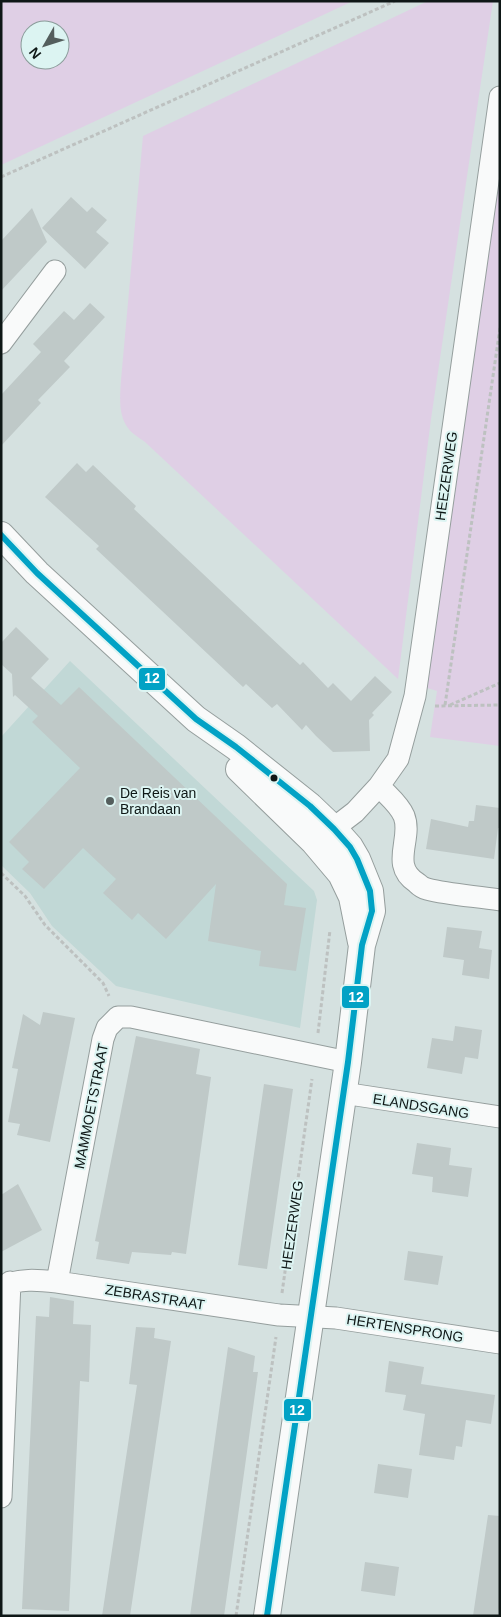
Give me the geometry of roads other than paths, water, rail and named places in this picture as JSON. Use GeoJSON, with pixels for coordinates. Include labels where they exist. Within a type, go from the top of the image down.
{"type":"FeatureCollection","features":[{"type":"Feature","properties":{"kind":"street","name":"HEEZERWEG"},"geometry":{"type":"LineString","coordinates":[[324,836],[355,812],[398,759],[415,696],[500,96]]}},
{"type":"Feature","properties":{"kind":"street"},"geometry":{"type":"LineString","coordinates":[[1,343],[55,272]]}},
{"type":"Feature","properties":{"kind":"street"},"geometry":{"type":"LineString","coordinates":[[1,535],[44,579],[196,719],[222,752],[324,836],[331,861],[352,897],[362,945],[348,1062],[309,1316],[267,1616]]}},
{"type":"Feature","properties":{"kind":"street"},"geometry":{"type":"LineString","coordinates":[[378,786],[404,816],[406,826],[402,853],[408,878],[425,889],[500,900]]}},
{"type":"Feature","properties":{"kind":"street","name":"MAMMOETSTRAAT"},"geometry":{"type":"LineString","coordinates":[[57,1282],[103,1039],[107,1028],[118,1017],[131,1017],[348,1062]]}},
{"type":"Feature","properties":{"kind":"street","name":"ELANDSGANG"},"geometry":{"type":"LineString","coordinates":[[343,1093],[500,1117]]}},
{"type":"Feature","properties":{"kind":"street","name":"ZEBRASTRAAT"},"geometry":{"type":"LineString","coordinates":[[6,1285],[30,1279],[279,1315],[309,1316]]}},
{"type":"Feature","properties":{"kind":"street"},"geometry":{"type":"LineString","coordinates":[[1,1497],[6,1285]]}},
{"type":"Feature","properties":{"kind":"street","name":"HERTENSPRONG"},"geometry":{"type":"LineString","coordinates":[[309,1316],[336,1318],[500,1343]]}},
{"type":"Feature","properties":{"kind":"place","name":"De Reis van Brandaan"},"geometry":{"type":"Point","coordinates":[110,801]}}]}
